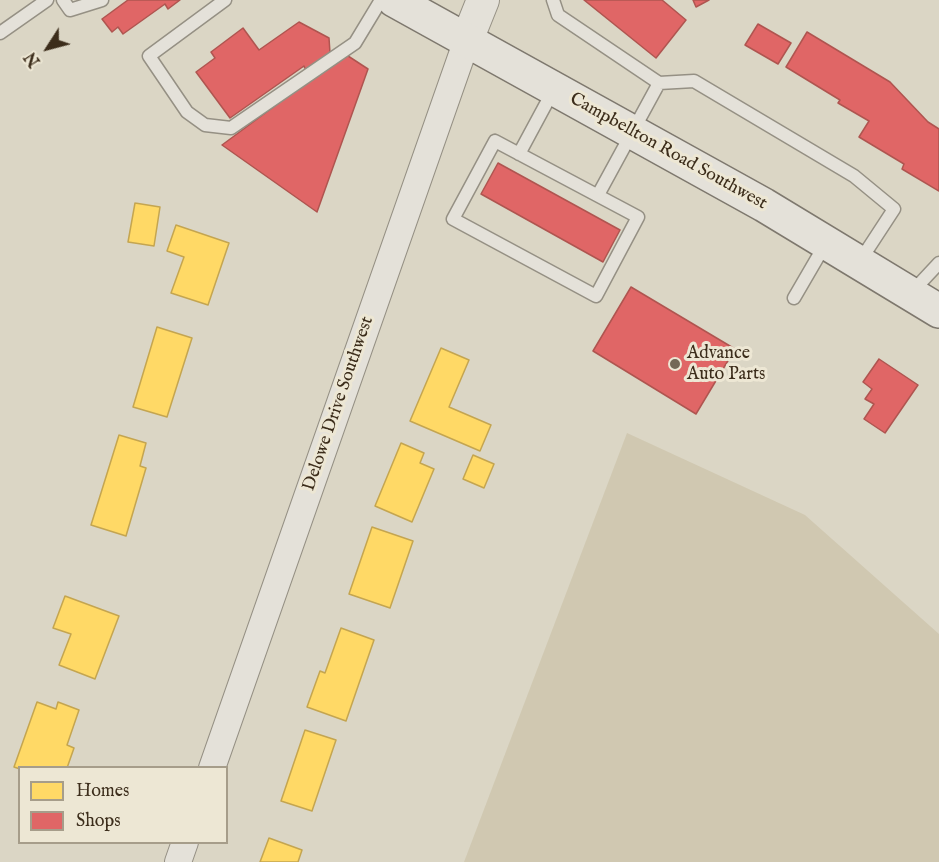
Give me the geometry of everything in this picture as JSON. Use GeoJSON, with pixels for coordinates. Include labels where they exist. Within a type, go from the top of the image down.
{"type":"FeatureCollection","features":[{"type":"Feature","properties":{"kind":"main road","name":"Campbellton Road Southwest"},"geometry":{"type":"LineString","coordinates":[[395,0],[764,205],[939,311]]}},
{"type":"Feature","properties":{"kind":"street"},"geometry":{"type":"LineString","coordinates":[[466,40],[483,0]]}},
{"type":"Feature","properties":{"kind":"street","name":"Delowe Drive Southwest"},"geometry":{"type":"LineString","coordinates":[[213,766],[466,40]]}},
{"type":"Feature","properties":{"kind":"street"},"geometry":{"type":"LineString","coordinates":[[178,862],[185,844]]}},
{"type":"Feature","properties":{"kind":"lane"},"geometry":{"type":"LineString","coordinates":[[0,33],[47,0]]}},
{"type":"Feature","properties":{"kind":"lane"},"geometry":{"type":"LineString","coordinates":[[63,0],[70,10],[102,0]]}},
{"type":"Feature","properties":{"kind":"lane"},"geometry":{"type":"LineString","coordinates":[[218,2],[149,56],[187,112],[206,125],[231,128],[355,42],[381,0]]}},
{"type":"Feature","properties":{"kind":"lane"},"geometry":{"type":"LineString","coordinates":[[553,0],[558,15],[659,83],[694,81],[854,176],[894,208],[859,262]]}},
{"type":"Feature","properties":{"kind":"lane"},"geometry":{"type":"LineString","coordinates":[[598,195],[659,83]]}},
{"type":"Feature","properties":{"kind":"lane"},"geometry":{"type":"LineString","coordinates":[[519,154],[554,88]]}},
{"type":"Feature","properties":{"kind":"lane"},"geometry":{"type":"LineString","coordinates":[[495,141],[598,195],[638,217],[596,296],[453,219],[495,141]]}},
{"type":"Feature","properties":{"kind":"lane"},"geometry":{"type":"LineString","coordinates":[[794,298],[826,242]]}},
{"type":"Feature","properties":{"kind":"lane"},"geometry":{"type":"LineString","coordinates":[[910,293],[939,263]]}},
{"type":"Feature","properties":{"kind":"shaded area"},"geometry":{"type":"Polygon","coordinates":[[[627,433],[805,515],[939,634],[939,862],[464,862],[627,433]]]}},
{"type":"Feature","properties":{"kind":"building: Homes"},"geometry":{"type":"Polygon","coordinates":[[[135,203],[160,207],[154,246],[128,242],[135,203]]]}},
{"type":"Feature","properties":{"kind":"building: Homes"},"geometry":{"type":"Polygon","coordinates":[[[176,225],[229,243],[208,305],[171,293],[184,257],[167,251],[176,225]]]}},
{"type":"Feature","properties":{"kind":"building: Homes"},"geometry":{"type":"Polygon","coordinates":[[[157,327],[192,338],[167,417],[133,407],[157,327]]]}},
{"type":"Feature","properties":{"kind":"building: Homes"},"geometry":{"type":"Polygon","coordinates":[[[441,348],[469,360],[449,407],[491,425],[480,451],[410,421],[441,348]]]}},
{"type":"Feature","properties":{"kind":"building: Homes"},"geometry":{"type":"Polygon","coordinates":[[[119,435],[146,443],[140,466],[146,468],[126,536],[91,525],[119,435]]]}},
{"type":"Feature","properties":{"kind":"building: Homes"},"geometry":{"type":"Polygon","coordinates":[[[401,443],[424,453],[420,463],[434,469],[412,522],[375,506],[401,443]]]}},
{"type":"Feature","properties":{"kind":"building: Homes"},"geometry":{"type":"Polygon","coordinates":[[[473,455],[494,464],[484,488],[463,479],[473,455]]]}},
{"type":"Feature","properties":{"kind":"building: Homes"},"geometry":{"type":"Polygon","coordinates":[[[372,527],[413,541],[390,608],[349,594],[372,527]]]}},
{"type":"Feature","properties":{"kind":"building: Homes"},"geometry":{"type":"Polygon","coordinates":[[[65,596],[119,616],[95,679],[59,665],[71,634],[53,628],[65,596]]]}},
{"type":"Feature","properties":{"kind":"building: Homes"},"geometry":{"type":"Polygon","coordinates":[[[341,628],[374,640],[346,721],[307,707],[320,671],[325,673],[341,628]]]}},
{"type":"Feature","properties":{"kind":"building: Homes"},"geometry":{"type":"Polygon","coordinates":[[[37,702],[56,709],[58,702],[79,710],[67,745],[74,748],[68,766],[14,767],[37,702]]]}},
{"type":"Feature","properties":{"kind":"building: Homes"},"geometry":{"type":"Polygon","coordinates":[[[305,730],[336,740],[312,811],[281,801],[305,730]]]}},
{"type":"Feature","properties":{"kind":"building: Homes"},"geometry":{"type":"Polygon","coordinates":[[[269,838],[302,850],[298,862],[260,862],[269,838]]]}},
{"type":"Feature","properties":{"kind":"building: Shops"},"geometry":{"type":"Polygon","coordinates":[[[128,0],[180,0],[168,9],[165,4],[123,34],[118,27],[112,32],[102,19],[128,0]]]}},
{"type":"Feature","properties":{"kind":"building: Shops"},"geometry":{"type":"Polygon","coordinates":[[[584,0],[662,0],[686,20],[656,58],[584,0]]]}},
{"type":"Feature","properties":{"kind":"building: Shops"},"geometry":{"type":"Polygon","coordinates":[[[693,0],[709,0],[696,7],[693,0]]]}},
{"type":"Feature","properties":{"kind":"building: Shops"},"geometry":{"type":"Polygon","coordinates":[[[299,22],[329,38],[330,53],[306,71],[304,66],[230,118],[196,72],[215,58],[211,52],[243,28],[259,50],[299,22]]]}},
{"type":"Feature","properties":{"kind":"building: Shops"},"geometry":{"type":"Polygon","coordinates":[[[758,24],[791,43],[778,64],[745,45],[758,24]]]}},
{"type":"Feature","properties":{"kind":"building: Shops"},"geometry":{"type":"Polygon","coordinates":[[[807,32],[890,82],[928,122],[939,129],[939,191],[902,169],[904,164],[859,137],[869,121],[838,103],[840,100],[786,67],[807,32]]]}},
{"type":"Feature","properties":{"kind":"building: Shops"},"geometry":{"type":"Polygon","coordinates":[[[345,54],[368,69],[317,212],[222,145],[345,54]]]}},
{"type":"Feature","properties":{"kind":"building: Shops"},"geometry":{"type":"Polygon","coordinates":[[[498,163],[620,230],[603,262],[481,194],[498,163]]]}},
{"type":"Feature","properties":{"kind":"building: Shops"},"geometry":{"type":"Polygon","coordinates":[[[631,287],[735,349],[696,414],[593,351],[631,287]]]}},
{"type":"Feature","properties":{"kind":"building: Shops"},"geometry":{"type":"Polygon","coordinates":[[[879,359],[918,385],[885,433],[864,419],[874,404],[865,399],[872,389],[863,382],[879,359]]]}},
{"type":"Feature","properties":{"kind":"place","name":"Advance Auto Parts"},"geometry":{"type":"Point","coordinates":[675,364]}}]}
